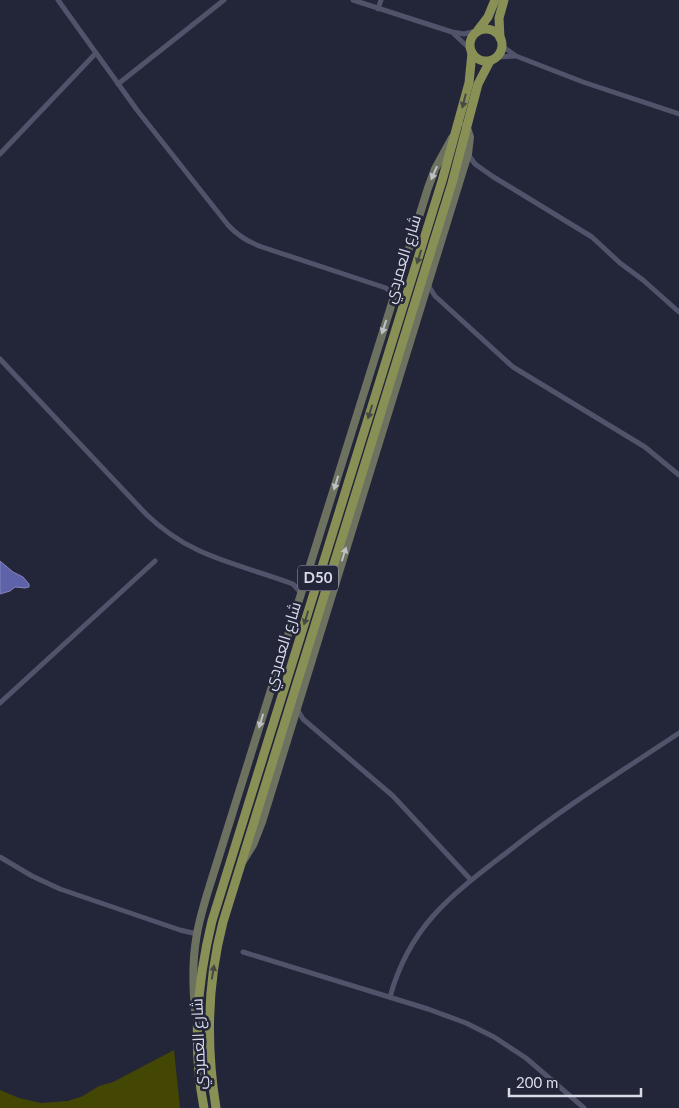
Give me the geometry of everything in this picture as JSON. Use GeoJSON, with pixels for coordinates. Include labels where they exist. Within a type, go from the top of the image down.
{"type":"FeatureCollection","features":[{"type":"Feature","properties":{"kind":"main road"},"geometry":{"type":"LineString","coordinates":[[495,0],[488,17],[470,39],[470,51],[478,60],[493,59],[500,52],[499,18],[504,0]]}},
{"type":"Feature","properties":{"kind":"main road"},"geometry":{"type":"LineString","coordinates":[[477,31],[484,28],[490,29],[496,32],[501,42]]}},
{"type":"Feature","properties":{"kind":"main road","name":"شارع العمردي"},"geometry":{"type":"LineString","coordinates":[[204,1108],[199,1076],[198,1026],[202,974],[214,915],[442,181],[471,72],[470,51]]}},
{"type":"Feature","properties":{"kind":"main road","name":"شارع العمردي"},"geometry":{"type":"LineString","coordinates":[[216,1108],[210,1049],[211,985],[220,932],[452,183],[478,84],[493,59]]}},
{"type":"Feature","properties":{"kind":"street"},"geometry":{"type":"LineString","coordinates":[[58,0],[118,84],[228,225],[238,235],[253,244],[269,250],[386,288],[394,296]]}},
{"type":"Feature","properties":{"kind":"street"},"geometry":{"type":"LineString","coordinates":[[118,84],[224,0]]}},
{"type":"Feature","properties":{"kind":"street"},"geometry":{"type":"LineString","coordinates":[[353,0],[452,32],[464,34],[477,31]]}},
{"type":"Feature","properties":{"kind":"street"},"geometry":{"type":"LineString","coordinates":[[378,9],[381,0]]}},
{"type":"Feature","properties":{"kind":"street"},"geometry":{"type":"LineString","coordinates":[[452,32],[470,51]]}},
{"type":"Feature","properties":{"kind":"street"},"geometry":{"type":"LineString","coordinates":[[501,42],[516,56],[583,82],[679,114]]}},
{"type":"Feature","properties":{"kind":"street"},"geometry":{"type":"LineString","coordinates":[[0,154],[96,53]]}},
{"type":"Feature","properties":{"kind":"street"},"geometry":{"type":"LineString","coordinates":[[493,59],[516,56]]}},
{"type":"Feature","properties":{"kind":"street"},"geometry":{"type":"LineString","coordinates":[[240,865],[256,840],[465,165],[470,136],[466,125]]}},
{"type":"Feature","properties":{"kind":"street"},"geometry":{"type":"LineString","coordinates":[[198,1026],[193,973],[197,934],[214,872],[432,175],[456,130]]}},
{"type":"Feature","properties":{"kind":"street"},"geometry":{"type":"LineString","coordinates":[[468,154],[475,164],[492,176],[592,237],[679,312]]}},
{"type":"Feature","properties":{"kind":"street"},"geometry":{"type":"LineString","coordinates":[[465,165],[469,163],[475,164]]}},
{"type":"Feature","properties":{"kind":"street"},"geometry":{"type":"LineString","coordinates":[[428,284],[435,296],[514,366],[645,447],[679,475]]}},
{"type":"Feature","properties":{"kind":"street"},"geometry":{"type":"LineString","coordinates":[[386,288],[398,285]]}},
{"type":"Feature","properties":{"kind":"street"},"geometry":{"type":"LineString","coordinates":[[423,300],[427,296],[435,296]]}},
{"type":"Feature","properties":{"kind":"street"},"geometry":{"type":"LineString","coordinates":[[0,359],[146,514],[164,530],[184,544],[206,555],[293,584],[305,582]]}},
{"type":"Feature","properties":{"kind":"street"},"geometry":{"type":"LineString","coordinates":[[0,703],[155,561]]}},
{"type":"Feature","properties":{"kind":"street"},"geometry":{"type":"LineString","coordinates":[[293,584],[301,593]]}},
{"type":"Feature","properties":{"kind":"street"},"geometry":{"type":"LineString","coordinates":[[297,708],[303,719],[401,804],[471,880]]}},
{"type":"Feature","properties":{"kind":"street"},"geometry":{"type":"LineString","coordinates":[[292,721],[303,719]]}},
{"type":"Feature","properties":{"kind":"street"},"geometry":{"type":"LineString","coordinates":[[390,997],[399,970],[422,930],[444,903],[563,809],[679,733]]}},
{"type":"Feature","properties":{"kind":"street"},"geometry":{"type":"LineString","coordinates":[[0,857],[32,876],[60,889],[180,930],[197,934]]}},
{"type":"Feature","properties":{"kind":"street"},"geometry":{"type":"LineString","coordinates":[[243,952],[441,1013],[494,1037],[526,1058],[584,1108]]}},
{"type":"Feature","properties":{"kind":"shaded area"},"geometry":{"type":"Polygon","coordinates":[[[174,1050],[180,1108],[0,1108],[0,1090],[19,1098],[41,1103],[68,1101],[83,1096],[99,1086],[113,1082],[174,1050]]]}},
{"type":"Feature","properties":{"kind":"water"},"geometry":{"type":"Polygon","coordinates":[[[0,561],[13,572],[23,577],[29,584],[29,587],[15,587],[10,591],[0,594],[0,561]]]}}]}
